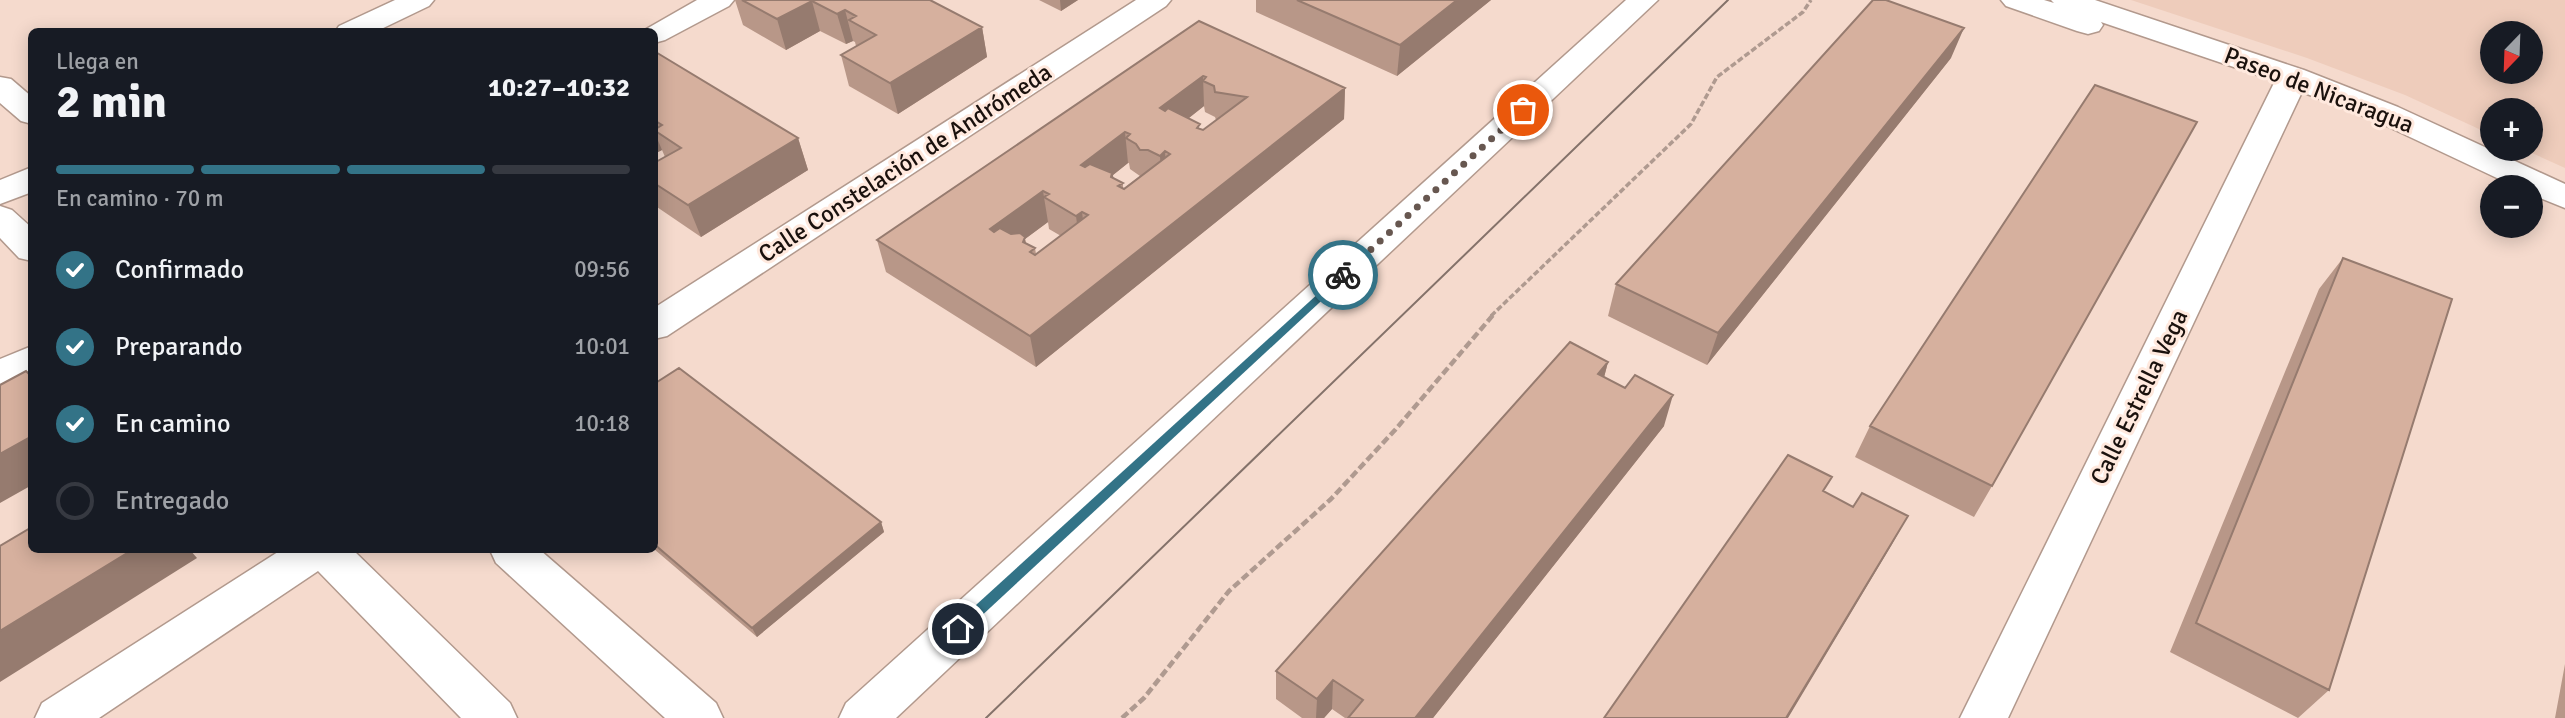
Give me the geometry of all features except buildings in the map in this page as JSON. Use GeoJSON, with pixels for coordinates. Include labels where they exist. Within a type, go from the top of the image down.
{"type":"FeatureCollection","features":[{"type":"Feature","properties":{"kind":"street"},"geometry":{"type":"LineString","coordinates":[[358,28],[419,0]]}},
{"type":"Feature","properties":{"kind":"street"},"geometry":{"type":"LineString","coordinates":[[658,32],[719,0]]}},
{"type":"Feature","properties":{"kind":"street","name":"Calle Constelación de Andrómeda"},"geometry":{"type":"LineString","coordinates":[[658,324],[1156,0]]}},
{"type":"Feature","properties":{"kind":"street"},"geometry":{"type":"LineString","coordinates":[[863,718],[1643,0]]}},
{"type":"Feature","properties":{"kind":"street","name":"Paseo de Nicaragua"},"geometry":{"type":"LineString","coordinates":[[2016,0],[2387,114],[2565,197]]}},
{"type":"Feature","properties":{"kind":"street","name":"Paseo de Nicaragua"},"geometry":{"type":"LineString","coordinates":[[2066,0],[2289,84],[2480,179]]}},
{"type":"Feature","properties":{"kind":"street","name":"Calle Estrella Vega"},"geometry":{"type":"LineString","coordinates":[[1984,718],[2289,84]]}},
{"type":"Feature","properties":{"kind":"street"},"geometry":{"type":"LineString","coordinates":[[0,86],[28,110]]}},
{"type":"Feature","properties":{"kind":"street"},"geometry":{"type":"LineString","coordinates":[[0,193],[28,180]]}},
{"type":"Feature","properties":{"kind":"street"},"geometry":{"type":"LineString","coordinates":[[2543,210],[2565,221]]}},
{"type":"Feature","properties":{"kind":"street"},"geometry":{"type":"LineString","coordinates":[[0,218],[28,245]]}},
{"type":"Feature","properties":{"kind":"street"},"geometry":{"type":"LineString","coordinates":[[0,376],[28,362]]}},
{"type":"Feature","properties":{"kind":"street"},"geometry":{"type":"LineString","coordinates":[[59,718],[310,553]]}},
{"type":"Feature","properties":{"kind":"street"},"geometry":{"type":"LineString","coordinates":[[328,553],[493,718]]}},
{"type":"Feature","properties":{"kind":"street"},"geometry":{"type":"LineString","coordinates":[[515,553],[699,718]]}},
{"type":"Feature","properties":{"kind":"path"},"geometry":{"type":"LineString","coordinates":[[1122,718],[1144,698],[1228,591],[1331,499],[1395,429],[1478,329],[1691,124],[1717,76],[1803,12],[1811,0]]}},
{"type":"Feature","properties":{"kind":"shaded area"},"geometry":{"type":"Polygon","coordinates":[[[2131,0],[2565,0],[2565,168],[2543,158],[2543,98],[2480,98],[2480,129],[2405,95],[2307,58],[2131,0]]]}},
{"type":"Feature","properties":{"kind":"tram line"},"geometry":{"type":"LineString","coordinates":[[986,718],[1728,0]]}},
{"type":"Feature","properties":{"kind":"way so far"},"geometry":{"type":"LineString","coordinates":[[1343,275],[1523,110]]}},
{"type":"Feature","properties":{"kind":"route"},"geometry":{"type":"LineString","coordinates":[[958,629],[1343,275]]}}]}
